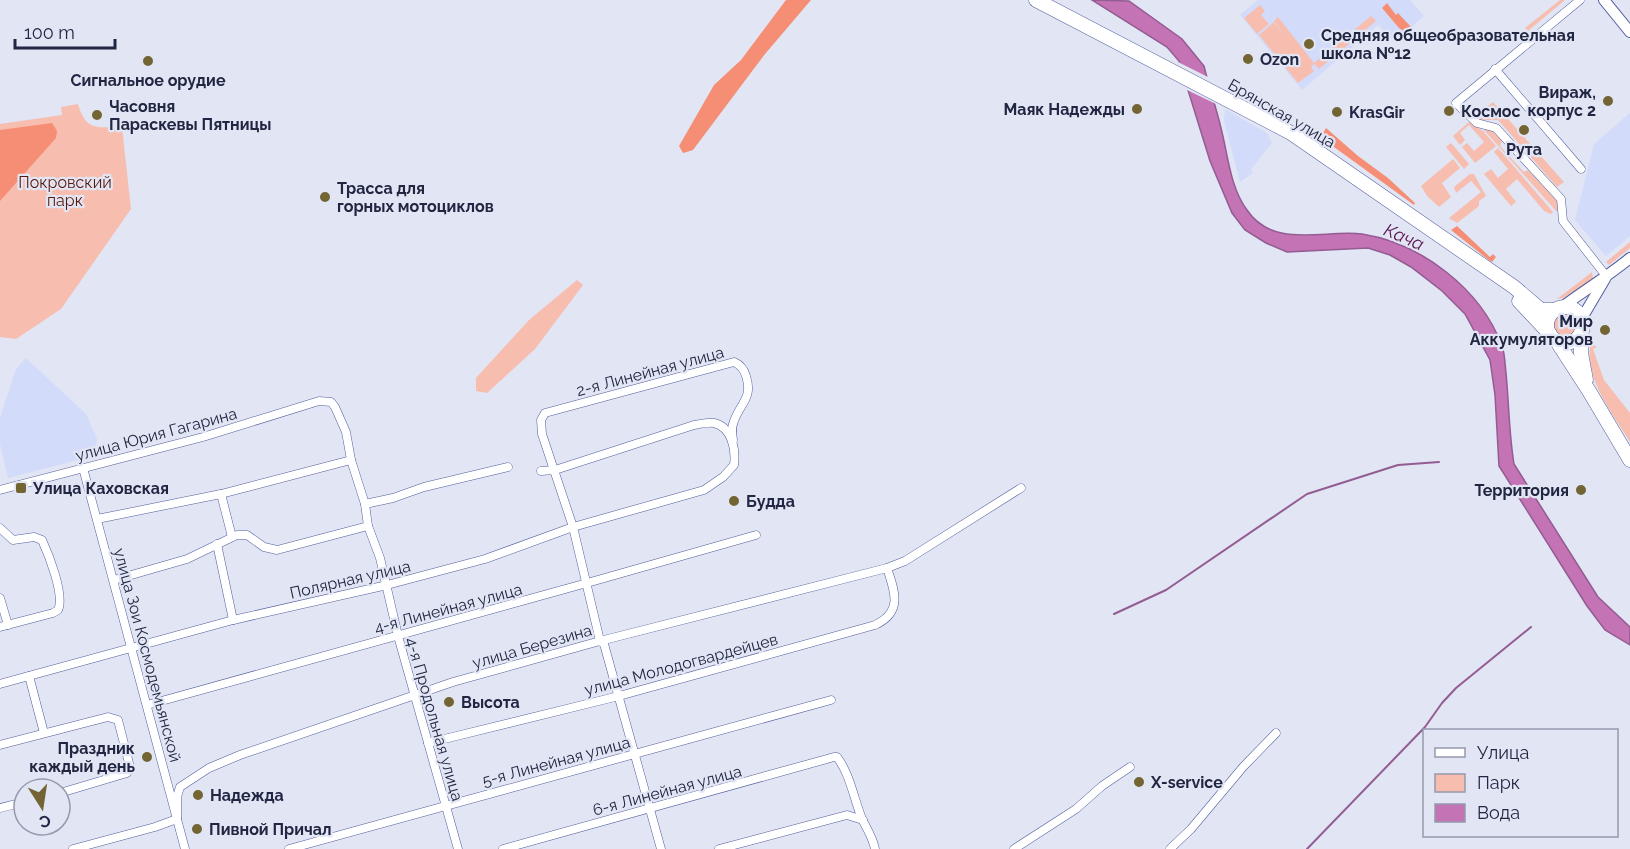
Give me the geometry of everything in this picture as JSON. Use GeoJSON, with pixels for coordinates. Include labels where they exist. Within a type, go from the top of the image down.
{"type":"FeatureCollection","features":[{"type":"Feature","properties":{"kind":"highway","name":"Брянская улица"},"geometry":{"type":"LineString","coordinates":[[1036,0],[1304,141],[1497,278],[1514,287],[1541,309],[1574,309],[1582,318],[1581,353],[1589,391]]}},
{"type":"Feature","properties":{"kind":"highway","name":"Брянская улица"},"geometry":{"type":"LineString","coordinates":[[1497,278],[1553,337],[1589,391],[1630,460]]}},
{"type":"Feature","properties":{"kind":"highway"},"geometry":{"type":"LineString","coordinates":[[1559,309],[1548,321],[1553,337],[1567,343],[1578,338],[1581,333]]}},
{"type":"Feature","properties":{"kind":"main road"},"geometry":{"type":"LineString","coordinates":[[1605,0],[1630,32]]}},
{"type":"Feature","properties":{"kind":"main road"},"geometry":{"type":"LineString","coordinates":[[1559,309],[1608,277],[1630,258]]}},
{"type":"Feature","properties":{"kind":"main road"},"geometry":{"type":"LineString","coordinates":[[1582,318],[1608,277]]}},
{"type":"Feature","properties":{"kind":"street"},"geometry":{"type":"LineString","coordinates":[[1580,0],[1456,102],[1477,123],[1496,128],[1561,199],[1563,221],[1608,277]]}},
{"type":"Feature","properties":{"kind":"street"},"geometry":{"type":"LineString","coordinates":[[1495,69],[1581,169]]}},
{"type":"Feature","properties":{"kind":"street","name":"2-я Линейная улица"},"geometry":{"type":"LineString","coordinates":[[555,470],[541,429],[541,420],[545,413],[734,362],[744,370],[749,390],[733,422],[733,442]]}},
{"type":"Feature","properties":{"kind":"street","name":"4-я Продольная улица"},"geometry":{"type":"LineString","coordinates":[[319,401],[331,402],[345,432],[365,504],[368,526],[380,558],[398,636],[458,849]]}},
{"type":"Feature","properties":{"kind":"street","name":"улица Юрия Гагарина"},"geometry":{"type":"LineString","coordinates":[[0,490],[203,437],[319,401]]}},
{"type":"Feature","properties":{"kind":"street"},"geometry":{"type":"LineString","coordinates":[[541,471],[555,470],[694,425],[712,423],[723,427],[733,442]]}},
{"type":"Feature","properties":{"kind":"street","name":"Полярная улица"},"geometry":{"type":"LineString","coordinates":[[0,684],[233,620],[387,585],[485,559],[573,527],[704,490],[723,477],[734,465],[733,442]]}},
{"type":"Feature","properties":{"kind":"street"},"geometry":{"type":"LineString","coordinates":[[97,519],[221,494],[351,460]]}},
{"type":"Feature","properties":{"kind":"street"},"geometry":{"type":"LineString","coordinates":[[365,504],[508,467]]}},
{"type":"Feature","properties":{"kind":"street","name":"улица Зои Космодемьянской"},"geometry":{"type":"LineString","coordinates":[[83,468],[185,849]]}},
{"type":"Feature","properties":{"kind":"street"},"geometry":{"type":"LineString","coordinates":[[555,470],[573,527],[600,641],[604,644],[661,849]]}},
{"type":"Feature","properties":{"kind":"street","name":"улица Березина"},"geometry":{"type":"LineString","coordinates":[[177,819],[177,797],[180,788],[209,768],[240,755],[453,682],[600,641],[887,568],[905,561],[1021,488]]}},
{"type":"Feature","properties":{"kind":"street"},"geometry":{"type":"LineString","coordinates":[[221,494],[232,537]]}},
{"type":"Feature","properties":{"kind":"street"},"geometry":{"type":"LineString","coordinates":[[114,580],[187,559],[232,537],[247,535],[264,547],[277,550],[368,526]]}},
{"type":"Feature","properties":{"kind":"street"},"geometry":{"type":"LineString","coordinates":[[0,528],[13,540],[34,537],[42,540],[52,565],[60,602],[58,610],[53,613],[4,626],[0,598]]}},
{"type":"Feature","properties":{"kind":"street","name":"4-я Линейная улица"},"geometry":{"type":"LineString","coordinates":[[147,705],[756,535]]}},
{"type":"Feature","properties":{"kind":"street"},"geometry":{"type":"LineString","coordinates":[[217,544],[233,620]]}},
{"type":"Feature","properties":{"kind":"street","name":"улица Молодогвардейцев"},"geometry":{"type":"LineString","coordinates":[[428,744],[619,696],[874,625],[884,621],[891,613],[895,598],[887,568]]}},
{"type":"Feature","properties":{"kind":"street"},"geometry":{"type":"LineString","coordinates":[[29,676],[44,733]]}},
{"type":"Feature","properties":{"kind":"street","name":"5-я Линейная улица"},"geometry":{"type":"LineString","coordinates":[[289,849],[831,700]]}},
{"type":"Feature","properties":{"kind":"street"},"geometry":{"type":"LineString","coordinates":[[0,745],[114,717],[118,720],[127,752],[130,766],[127,773],[72,789]]}},
{"type":"Feature","properties":{"kind":"street"},"geometry":{"type":"LineString","coordinates":[[1170,849],[1191,830],[1243,766],[1276,733]]}},
{"type":"Feature","properties":{"kind":"street","name":"6-я Линейная улица"},"geometry":{"type":"LineString","coordinates":[[503,849],[829,757],[837,757],[843,767],[863,820]]}},
{"type":"Feature","properties":{"kind":"street"},"geometry":{"type":"LineString","coordinates":[[1014,849],[1076,809],[1102,786],[1130,767]]}},
{"type":"Feature","properties":{"kind":"street"},"geometry":{"type":"LineString","coordinates":[[719,849],[847,815],[863,820],[874,841],[875,849]]}},
{"type":"Feature","properties":{"kind":"street"},"geometry":{"type":"LineString","coordinates":[[73,849],[177,819]]}},
{"type":"Feature","properties":{"kind":"shaded area"},"geometry":{"type":"Polygon","coordinates":[[[786,0],[811,0],[765,54],[693,150],[683,153],[679,146],[714,85],[741,60],[786,0]]]}},
{"type":"Feature","properties":{"kind":"shaded area","name":"Средняя общеобразовательная школа №12"},"geometry":{"type":"Polygon","coordinates":[[[1258,0],[1410,0],[1424,16],[1405,32],[1391,39],[1378,25],[1302,90],[1240,15],[1258,0]]]}},
{"type":"Feature","properties":{"kind":"shaded area"},"geometry":{"type":"Polygon","coordinates":[[[1387,3],[1396,15],[1398,13],[1411,27],[1405,32],[1382,8],[1387,3]]]}},
{"type":"Feature","properties":{"kind":"shaded area"},"geometry":{"type":"Polygon","coordinates":[[[1225,109],[1267,133],[1272,143],[1251,169],[1253,173],[1240,182],[1224,121],[1225,109]]]}},
{"type":"Feature","properties":{"kind":"shaded area"},"geometry":{"type":"Polygon","coordinates":[[[1630,113],[1630,236],[1606,256],[1575,220],[1594,144],[1630,113]]]}},
{"type":"Feature","properties":{"kind":"shaded area"},"geometry":{"type":"Polygon","coordinates":[[[52,123],[57,131],[56,138],[0,201],[0,130],[52,123]]]}},
{"type":"Feature","properties":{"kind":"shaded area"},"geometry":{"type":"Polygon","coordinates":[[[1326,128],[1388,178],[1415,203],[1414,205],[1316,134],[1318,129],[1323,133],[1326,128]]]}},
{"type":"Feature","properties":{"kind":"shaded area"},"geometry":{"type":"Polygon","coordinates":[[[1457,226],[1490,257],[1493,254],[1496,257],[1492,262],[1451,230],[1457,226]]]}},
{"type":"Feature","properties":{"kind":"shaded area"},"geometry":{"type":"Polygon","coordinates":[[[26,358],[86,414],[97,439],[94,456],[8,478],[0,444],[0,418],[16,369],[26,358]]]}},
{"type":"Feature","properties":{"kind":"green space"},"geometry":{"type":"Polygon","coordinates":[[[1560,0],[1565,0],[1528,31],[1525,28],[1560,0]]]}},
{"type":"Feature","properties":{"kind":"green space"},"geometry":{"type":"Polygon","coordinates":[[[1260,5],[1265,11],[1261,15],[1269,24],[1257,34],[1244,18],[1260,5]]]}},
{"type":"Feature","properties":{"kind":"green space"},"geometry":{"type":"Polygon","coordinates":[[[1371,16],[1376,21],[1319,69],[1314,64],[1311,67],[1314,71],[1298,83],[1259,35],[1274,22],[1285,36],[1274,21],[1278,17],[1314,63],[1371,16]]]}},
{"type":"Feature","properties":{"kind":"green space"},"geometry":{"type":"Polygon","coordinates":[[[1493,102],[1564,182],[1557,187],[1498,120],[1482,120],[1477,115],[1493,102]]]}},
{"type":"Feature","properties":{"kind":"green space","name":"Покровский парк"},"geometry":{"type":"Polygon","coordinates":[[[78,104],[89,124],[100,127],[122,127],[131,209],[61,309],[16,339],[0,337],[0,124],[62,115],[61,107],[78,104]]]}},
{"type":"Feature","properties":{"kind":"green space"},"geometry":{"type":"Polygon","coordinates":[[[1469,122],[1483,131],[1496,146],[1475,163],[1462,147],[1467,143],[1474,151],[1484,142],[1469,125],[1460,133],[1465,140],[1460,145],[1453,136],[1469,122]]]}},
{"type":"Feature","properties":{"kind":"green space"},"geometry":{"type":"Polygon","coordinates":[[[1486,128],[1502,140],[1500,146],[1522,170],[1524,172],[1528,170],[1558,202],[1558,211],[1484,130],[1486,128]]]}},
{"type":"Feature","properties":{"kind":"green space"},"geometry":{"type":"Polygon","coordinates":[[[1451,143],[1469,164],[1464,169],[1446,147],[1451,143]]]}},
{"type":"Feature","properties":{"kind":"green space"},"geometry":{"type":"Polygon","coordinates":[[[1498,148],[1553,212],[1551,214],[1544,211],[1517,179],[1506,189],[1516,202],[1511,206],[1484,174],[1491,169],[1498,178],[1508,169],[1494,152],[1498,148]]]}},
{"type":"Feature","properties":{"kind":"green space"},"geometry":{"type":"Polygon","coordinates":[[[1453,159],[1460,168],[1442,183],[1451,197],[1439,207],[1427,196],[1421,186],[1453,159]]]}},
{"type":"Feature","properties":{"kind":"green space"},"geometry":{"type":"Polygon","coordinates":[[[1470,174],[1474,174],[1486,196],[1479,201],[1479,206],[1457,223],[1449,218],[1481,192],[1471,181],[1456,193],[1454,187],[1470,174]]]}},
{"type":"Feature","properties":{"kind":"green space"},"geometry":{"type":"Polygon","coordinates":[[[1630,242],[1630,248],[1609,265],[1606,262],[1630,242]]]}},
{"type":"Feature","properties":{"kind":"green space"},"geometry":{"type":"Polygon","coordinates":[[[1592,272],[1593,279],[1563,298],[1557,299],[1592,272]]]}},
{"type":"Feature","properties":{"kind":"green space"},"geometry":{"type":"Polygon","coordinates":[[[577,280],[583,285],[535,349],[487,393],[476,391],[476,378],[529,320],[577,280]]]}},
{"type":"Feature","properties":{"kind":"green space"},"geometry":{"type":"Polygon","coordinates":[[[1565,312],[1574,316],[1578,325],[1574,334],[1565,338],[1556,334],[1552,325],[1556,316],[1565,312]]]}},
{"type":"Feature","properties":{"kind":"green space"},"geometry":{"type":"Polygon","coordinates":[[[1590,346],[1597,347],[1593,349],[1604,380],[1630,413],[1630,442],[1596,384],[1590,359],[1590,346]]]}},
{"type":"Feature","properties":{"kind":"water","name":"Кача"},"geometry":{"type":"Polygon","coordinates":[[[1092,0],[1129,1],[1182,39],[1204,66],[1233,181],[1241,201],[1258,222],[1271,230],[1285,234],[1362,234],[1406,247],[1427,258],[1446,272],[1480,306],[1492,325],[1504,352],[1514,464],[1598,597],[1630,627],[1630,645],[1605,630],[1587,606],[1499,466],[1495,395],[1490,360],[1465,314],[1442,291],[1411,267],[1390,255],[1368,248],[1287,252],[1245,230],[1232,213],[1210,161],[1179,61],[1167,47],[1092,0]]]}},
{"type":"Feature","properties":{"kind":"pier"},"geometry":{"type":"Polygon","coordinates":[[[1174,60],[1210,78],[1218,105],[1185,89],[1174,60]]]}},
{"type":"Feature","properties":{"kind":"waterway"},"geometry":{"type":"LineString","coordinates":[[1114,614],[1166,590],[1307,494],[1398,465],[1439,462]]}},
{"type":"Feature","properties":{"kind":"waterway"},"geometry":{"type":"LineString","coordinates":[[1423,729],[1456,688],[1531,627]]}},
{"type":"Feature","properties":{"kind":"waterway"},"geometry":{"type":"LineString","coordinates":[[1307,849],[1423,729]]}},
{"type":"Feature","properties":{"kind":"place","name":"Средняя общеобразовательная школа №12"},"geometry":{"type":"Point","coordinates":[1309,44]}},
{"type":"Feature","properties":{"kind":"place","name":"Ozon"},"geometry":{"type":"Point","coordinates":[1248,59]}},
{"type":"Feature","properties":{"kind":"place","name":"Сигнальное орудие"},"geometry":{"type":"Point","coordinates":[148,61]}},
{"type":"Feature","properties":{"kind":"place","name":"Вираж, корпус 2"},"geometry":{"type":"Point","coordinates":[1608,101]}},
{"type":"Feature","properties":{"kind":"place","name":"Маяк Надежды"},"geometry":{"type":"Point","coordinates":[1137,109]}},
{"type":"Feature","properties":{"kind":"place","name":"Космос"},"geometry":{"type":"Point","coordinates":[1449,111]}},
{"type":"Feature","properties":{"kind":"place","name":"KrasGir"},"geometry":{"type":"Point","coordinates":[1337,112]}},
{"type":"Feature","properties":{"kind":"place","name":"Часовня Параскевы Пятницы"},"geometry":{"type":"Point","coordinates":[97,115]}},
{"type":"Feature","properties":{"kind":"place","name":"Рута"},"geometry":{"type":"Point","coordinates":[1524,130]}},
{"type":"Feature","properties":{"kind":"place","name":"Трасса для горных мотоциклов"},"geometry":{"type":"Point","coordinates":[325,197]}},
{"type":"Feature","properties":{"kind":"place","name":"Мир Аккумуляторов"},"geometry":{"type":"Point","coordinates":[1605,330]}},
{"type":"Feature","properties":{"kind":"place","name":"Улица Каховская"},"geometry":{"type":"Point","coordinates":[21,488]}},
{"type":"Feature","properties":{"kind":"place","name":"Территория"},"geometry":{"type":"Point","coordinates":[1581,490]}},
{"type":"Feature","properties":{"kind":"place","name":"Будда"},"geometry":{"type":"Point","coordinates":[734,501]}},
{"type":"Feature","properties":{"kind":"place","name":"Высота"},"geometry":{"type":"Point","coordinates":[449,702]}},
{"type":"Feature","properties":{"kind":"place","name":"Праздник каждый день"},"geometry":{"type":"Point","coordinates":[147,757]}},
{"type":"Feature","properties":{"kind":"place","name":"X-service"},"geometry":{"type":"Point","coordinates":[1139,782]}},
{"type":"Feature","properties":{"kind":"place","name":"Надежда"},"geometry":{"type":"Point","coordinates":[198,795]}},
{"type":"Feature","properties":{"kind":"place","name":"Пивной Причал"},"geometry":{"type":"Point","coordinates":[197,829]}}]}
